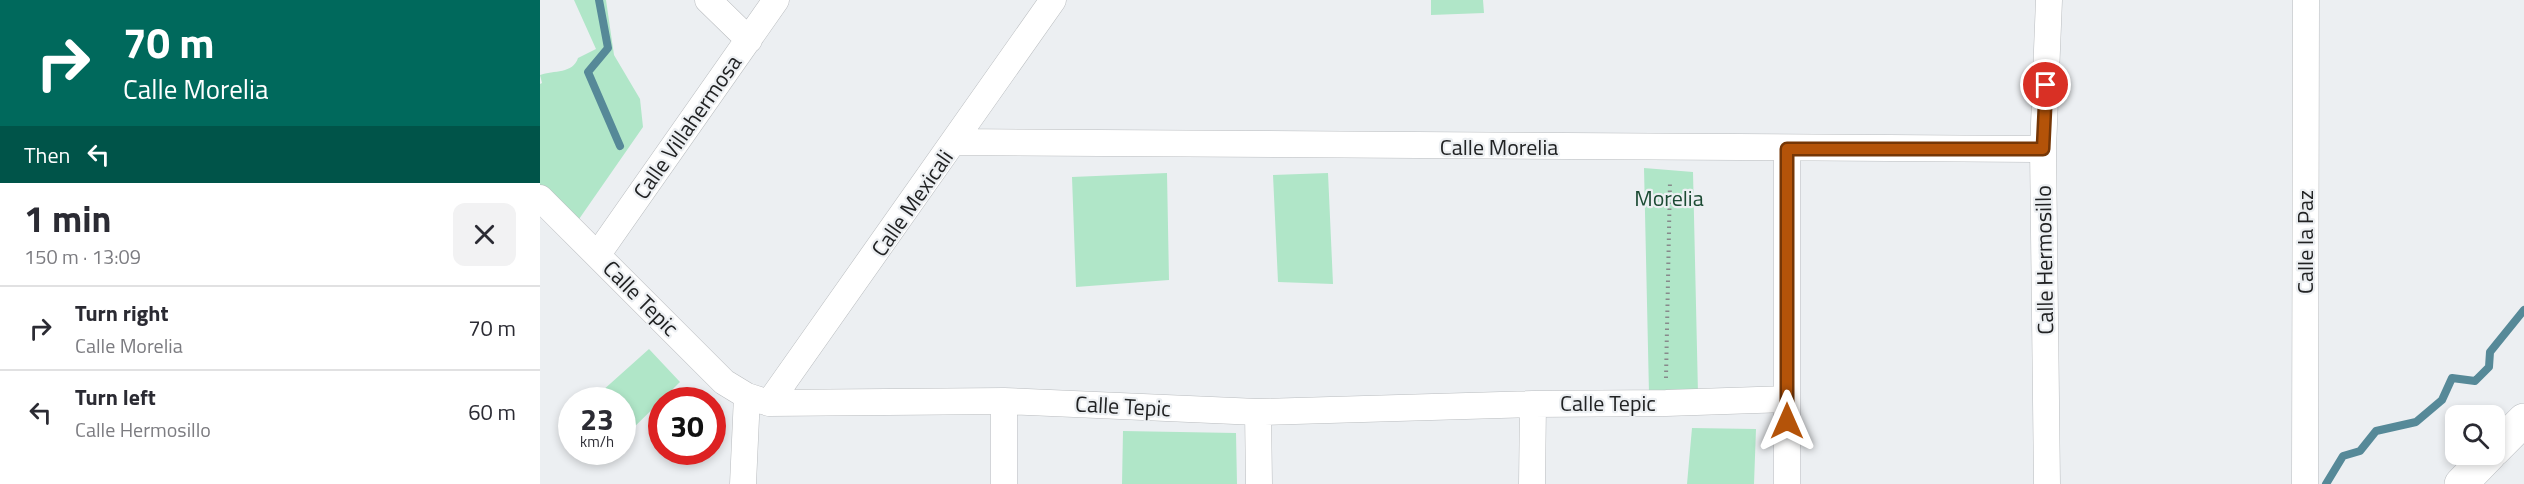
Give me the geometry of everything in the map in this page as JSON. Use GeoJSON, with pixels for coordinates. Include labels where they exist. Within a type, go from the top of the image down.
{"type":"FeatureCollection","features":[{"type":"Feature","properties":{"kind":"street"},"geometry":{"type":"LineString","coordinates":[[708,0],[749,40]]}},
{"type":"Feature","properties":{"kind":"street","name":"Calle Villahermosa"},"geometry":{"type":"LineString","coordinates":[[598,254],[776,0]]}},
{"type":"Feature","properties":{"kind":"street","name":"Calle Mexicali"},"geometry":{"type":"LineString","coordinates":[[758,400],[955,142],[1053,0]]}},
{"type":"Feature","properties":{"kind":"street","name":"Calle Hermosillo"},"geometry":{"type":"LineString","coordinates":[[2047,484],[2043,149],[2049,0]]}},
{"type":"Feature","properties":{"kind":"street","name":"Calle la Paz"},"geometry":{"type":"LineString","coordinates":[[2305,480],[2306,0]]}},
{"type":"Feature","properties":{"kind":"street","name":"Calle Morelia"},"geometry":{"type":"LineString","coordinates":[[955,142],[2043,149]]}},
{"type":"Feature","properties":{"kind":"street"},"geometry":{"type":"LineString","coordinates":[[1787,149],[1787,484]]}},
{"type":"Feature","properties":{"kind":"street","name":"Calle Tepic"},"geometry":{"type":"LineString","coordinates":[[540,198],[724,382],[758,400],[1004,401],[1258,412],[1787,399]]}},
{"type":"Feature","properties":{"kind":"street"},"geometry":{"type":"LineString","coordinates":[[743,484],[758,400]]}},
{"type":"Feature","properties":{"kind":"street"},"geometry":{"type":"LineString","coordinates":[[1004,401],[1004,484]]}},
{"type":"Feature","properties":{"kind":"street"},"geometry":{"type":"LineString","coordinates":[[1532,484],[1533,404]]}},
{"type":"Feature","properties":{"kind":"street"},"geometry":{"type":"LineString","coordinates":[[1258,412],[1259,484]]}},
{"type":"Feature","properties":{"kind":"street"},"geometry":{"type":"LineString","coordinates":[[2505,439],[2524,420]]}},
{"type":"Feature","properties":{"kind":"street"},"geometry":{"type":"LineString","coordinates":[[2461,484],[2479,465]]}},
{"type":"Feature","properties":{"kind":"path"},"geometry":{"type":"LineString","coordinates":[[1666,403],[1670,181]]}},
{"type":"Feature","properties":{"kind":"green space"},"geometry":{"type":"Polygon","coordinates":[[[574,0],[606,0],[614,55],[640,99],[643,127],[577,222],[540,190],[540,84],[542,83],[540,75],[572,67],[578,58],[596,49],[574,0]]]}},
{"type":"Feature","properties":{"kind":"green space"},"geometry":{"type":"Polygon","coordinates":[[[1431,0],[1483,0],[1484,13],[1431,15],[1431,0]]]}},
{"type":"Feature","properties":{"kind":"green space","name":"Morelia"},"geometry":{"type":"Polygon","coordinates":[[[1644,168],[1693,172],[1698,394],[1649,393],[1644,168]]]}},
{"type":"Feature","properties":{"kind":"green space"},"geometry":{"type":"Polygon","coordinates":[[[1167,173],[1169,280],[1076,287],[1072,177],[1167,173]]]}},
{"type":"Feature","properties":{"kind":"green space"},"geometry":{"type":"Polygon","coordinates":[[[1328,173],[1333,284],[1278,282],[1273,175],[1328,173]]]}},
{"type":"Feature","properties":{"kind":"green space"},"geometry":{"type":"Polygon","coordinates":[[[649,349],[680,382],[675,387],[648,387],[648,413],[636,425],[636,387],[607,387],[649,349]]]}},
{"type":"Feature","properties":{"kind":"green space"},"geometry":{"type":"Polygon","coordinates":[[[1692,428],[1756,429],[1754,484],[1687,484],[1692,428]]]}},
{"type":"Feature","properties":{"kind":"green space"},"geometry":{"type":"Polygon","coordinates":[[[1123,431],[1236,433],[1237,484],[1122,484],[1123,431]]]}},
{"type":"Feature","properties":{"kind":"waterway"},"geometry":{"type":"LineString","coordinates":[[599,0],[608,48],[588,72],[620,146]]}},
{"type":"Feature","properties":{"kind":"waterway"},"geometry":{"type":"LineString","coordinates":[[2326,484],[2343,456],[2360,451],[2376,431],[2416,422],[2442,400],[2452,378],[2475,381],[2489,367],[2490,352],[2524,310]]}},
{"type":"Feature","properties":{"kind":"route"},"geometry":{"type":"LineString","coordinates":[[1787,421],[1787,149],[2043,149],[2046,85]]}}]}
